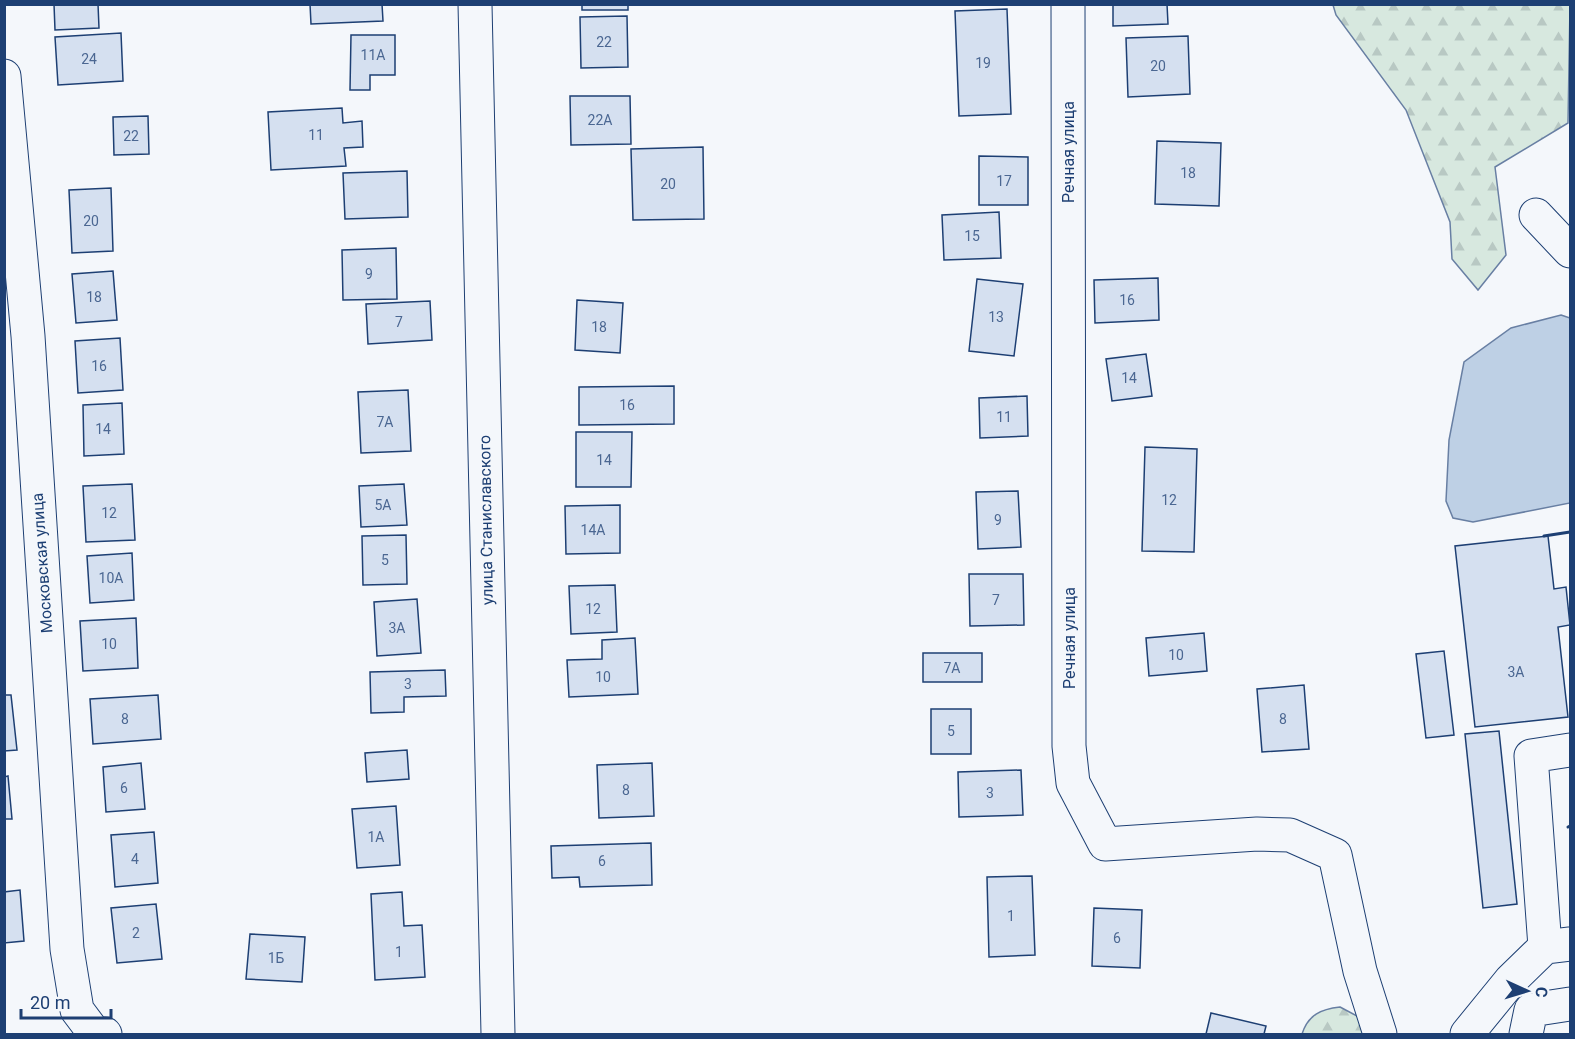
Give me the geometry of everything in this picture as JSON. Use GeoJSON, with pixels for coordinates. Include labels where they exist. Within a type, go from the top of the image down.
{"type":"FeatureCollection","features":[{"type":"Feature","properties":{"kind":"street","name":"улица Станиславского"},"geometry":{"type":"LineString","coordinates":[[475,4],[498,1035]]}},
{"type":"Feature","properties":{"kind":"street","name":"Речная улица"},"geometry":{"type":"LineString","coordinates":[[1068,4],[1069,746],[1073,783],[1105,844],[1257,834],[1290,835],[1335,855],[1360,971],[1380,1035]]}},
{"type":"Feature","properties":{"kind":"street","name":"Московская улица"},"geometry":{"type":"LineString","coordinates":[[4,76],[28,336],[67,949],[77,1010],[95,1034],[105,1035]]}},
{"type":"Feature","properties":{"kind":"street"},"geometry":{"type":"LineString","coordinates":[[1536,215],[1570,251]]}},
{"type":"Feature","properties":{"kind":"street"},"geometry":{"type":"LineString","coordinates":[[1467,1035],[1511,980],[1558,945],[1531,756],[1570,750]]}},
{"type":"Feature","properties":{"kind":"street"},"geometry":{"type":"LineString","coordinates":[[1526,1035],[1531,1010],[1570,1004]]}},
{"type":"Feature","properties":{"kind":"green space"},"geometry":{"type":"Polygon","coordinates":[[[1333,5],[1570,5],[1568,123],[1495,167],[1506,255],[1478,290],[1452,259],[1450,222],[1406,110],[1336,15],[1333,5]]]}},
{"type":"Feature","properties":{"kind":"green space"},"geometry":{"type":"Polygon","coordinates":[[[1340,1007],[1359,1017],[1366,1034],[1302,1034],[1308,1022],[1316,1014],[1340,1007]]]}},
{"type":"Feature","properties":{"kind":"water"},"geometry":{"type":"Polygon","coordinates":[[[1561,315],[1570,318],[1570,503],[1473,522],[1453,518],[1446,501],[1449,440],[1464,362],[1511,328],[1561,315]]]}},
{"type":"Feature","properties":{"kind":"building"},"geometry":{"type":"Polygon","coordinates":[[[54,4],[98,4],[99,28],[55,30],[54,4]]]}},
{"type":"Feature","properties":{"kind":"building"},"geometry":{"type":"Polygon","coordinates":[[[310,4],[382,4],[383,21],[311,24],[310,4]]]}},
{"type":"Feature","properties":{"kind":"building"},"geometry":{"type":"Polygon","coordinates":[[[582,4],[628,4],[628,10],[582,10],[582,4]]]}},
{"type":"Feature","properties":{"kind":"building"},"geometry":{"type":"Polygon","coordinates":[[[1113,4],[1167,4],[1168,24],[1113,26],[1113,4]]]}},
{"type":"Feature","properties":{"kind":"building"},"geometry":{"type":"Polygon","coordinates":[[[1007,9],[1011,114],[959,116],[955,11],[1007,9]]]}},
{"type":"Feature","properties":{"kind":"building"},"geometry":{"type":"Polygon","coordinates":[[[627,16],[628,67],[581,68],[580,17],[627,16]]]}},
{"type":"Feature","properties":{"kind":"building"},"geometry":{"type":"Polygon","coordinates":[[[121,33],[123,81],[58,85],[55,37],[121,33]]]}},
{"type":"Feature","properties":{"kind":"building"},"geometry":{"type":"Polygon","coordinates":[[[351,35],[395,35],[395,75],[370,75],[370,90],[350,90],[351,35]]]}},
{"type":"Feature","properties":{"kind":"building"},"geometry":{"type":"Polygon","coordinates":[[[1188,36],[1190,94],[1128,97],[1126,38],[1188,36]]]}},
{"type":"Feature","properties":{"kind":"building"},"geometry":{"type":"Polygon","coordinates":[[[570,96],[630,96],[631,144],[571,145],[570,96]]]}},
{"type":"Feature","properties":{"kind":"building"},"geometry":{"type":"Polygon","coordinates":[[[342,108],[343,123],[362,121],[363,147],[344,148],[346,166],[271,170],[268,112],[342,108]]]}},
{"type":"Feature","properties":{"kind":"building"},"geometry":{"type":"Polygon","coordinates":[[[148,116],[149,154],[114,155],[113,117],[148,116]]]}},
{"type":"Feature","properties":{"kind":"building"},"geometry":{"type":"Polygon","coordinates":[[[1157,141],[1221,143],[1219,206],[1155,204],[1157,141]]]}},
{"type":"Feature","properties":{"kind":"building"},"geometry":{"type":"Polygon","coordinates":[[[703,147],[704,219],[633,220],[631,149],[703,147]]]}},
{"type":"Feature","properties":{"kind":"building"},"geometry":{"type":"Polygon","coordinates":[[[979,156],[1028,157],[1028,205],[979,205],[979,156]]]}},
{"type":"Feature","properties":{"kind":"building"},"geometry":{"type":"Polygon","coordinates":[[[407,171],[408,217],[345,219],[343,173],[407,171]]]}},
{"type":"Feature","properties":{"kind":"building"},"geometry":{"type":"Polygon","coordinates":[[[111,188],[113,251],[72,253],[69,190],[111,188]]]}},
{"type":"Feature","properties":{"kind":"building"},"geometry":{"type":"Polygon","coordinates":[[[999,212],[1001,258],[944,260],[942,215],[999,212]]]}},
{"type":"Feature","properties":{"kind":"building"},"geometry":{"type":"Polygon","coordinates":[[[396,248],[397,299],[343,300],[342,250],[396,248]]]}},
{"type":"Feature","properties":{"kind":"building"},"geometry":{"type":"Polygon","coordinates":[[[113,271],[117,320],[76,323],[72,274],[113,271]]]}},
{"type":"Feature","properties":{"kind":"building"},"geometry":{"type":"Polygon","coordinates":[[[1158,278],[1159,320],[1095,323],[1094,280],[1158,278]]]}},
{"type":"Feature","properties":{"kind":"building"},"geometry":{"type":"Polygon","coordinates":[[[977,279],[1023,284],[1014,356],[969,351],[977,279]]]}},
{"type":"Feature","properties":{"kind":"building"},"geometry":{"type":"Polygon","coordinates":[[[577,300],[623,303],[620,353],[575,350],[577,300]]]}},
{"type":"Feature","properties":{"kind":"building"},"geometry":{"type":"Polygon","coordinates":[[[430,301],[432,340],[368,344],[366,304],[430,301]]]}},
{"type":"Feature","properties":{"kind":"building"},"geometry":{"type":"Polygon","coordinates":[[[120,338],[123,390],[78,393],[75,341],[120,338]]]}},
{"type":"Feature","properties":{"kind":"building"},"geometry":{"type":"Polygon","coordinates":[[[1146,354],[1152,396],[1112,401],[1106,359],[1146,354]]]}},
{"type":"Feature","properties":{"kind":"building"},"geometry":{"type":"Polygon","coordinates":[[[674,386],[674,424],[579,425],[579,387],[674,386]]]}},
{"type":"Feature","properties":{"kind":"building"},"geometry":{"type":"Polygon","coordinates":[[[408,390],[411,451],[361,453],[358,392],[408,390]]]}},
{"type":"Feature","properties":{"kind":"building"},"geometry":{"type":"Polygon","coordinates":[[[1027,396],[1028,436],[980,438],[979,398],[1027,396]]]}},
{"type":"Feature","properties":{"kind":"building"},"geometry":{"type":"Polygon","coordinates":[[[122,403],[124,454],[84,456],[83,405],[122,403]]]}},
{"type":"Feature","properties":{"kind":"building"},"geometry":{"type":"Polygon","coordinates":[[[576,432],[632,432],[631,487],[576,487],[576,432]]]}},
{"type":"Feature","properties":{"kind":"building"},"geometry":{"type":"Polygon","coordinates":[[[1145,447],[1197,449],[1194,552],[1142,551],[1145,447]]]}},
{"type":"Feature","properties":{"kind":"building"},"geometry":{"type":"Polygon","coordinates":[[[132,484],[135,540],[86,542],[83,486],[132,484]]]}},
{"type":"Feature","properties":{"kind":"building"},"geometry":{"type":"Polygon","coordinates":[[[404,484],[407,525],[361,527],[359,486],[404,484]]]}},
{"type":"Feature","properties":{"kind":"building"},"geometry":{"type":"Polygon","coordinates":[[[1018,491],[1021,547],[978,549],[976,492],[1018,491]]]}},
{"type":"Feature","properties":{"kind":"building"},"geometry":{"type":"Polygon","coordinates":[[[620,505],[620,553],[566,554],[565,506],[620,505]]]}},
{"type":"Feature","properties":{"kind":"building"},"geometry":{"type":"Polygon","coordinates":[[[406,535],[407,584],[363,585],[362,536],[406,535]]]}},
{"type":"Feature","properties":{"kind":"building"},"geometry":{"type":"Polygon","coordinates":[[[1548,536],[1554,589],[1566,587],[1570,625],[1558,627],[1568,717],[1475,727],[1455,546],[1548,536]]]}},
{"type":"Feature","properties":{"kind":"building"},"geometry":{"type":"Polygon","coordinates":[[[132,553],[134,600],[90,603],[87,556],[132,553]]]}},
{"type":"Feature","properties":{"kind":"building"},"geometry":{"type":"Polygon","coordinates":[[[969,574],[1023,574],[1024,625],[970,626],[969,574]]]}},
{"type":"Feature","properties":{"kind":"building"},"geometry":{"type":"Polygon","coordinates":[[[615,585],[617,632],[571,634],[569,586],[615,585]]]}},
{"type":"Feature","properties":{"kind":"building"},"geometry":{"type":"Polygon","coordinates":[[[417,599],[421,653],[377,656],[374,602],[417,599]]]}},
{"type":"Feature","properties":{"kind":"building"},"geometry":{"type":"Polygon","coordinates":[[[136,618],[138,668],[83,671],[80,621],[136,618]]]}},
{"type":"Feature","properties":{"kind":"building"},"geometry":{"type":"Polygon","coordinates":[[[1204,633],[1207,671],[1149,676],[1146,638],[1204,633]]]}},
{"type":"Feature","properties":{"kind":"building"},"geometry":{"type":"Polygon","coordinates":[[[635,638],[638,694],[569,697],[567,660],[602,659],[602,640],[635,638]]]}},
{"type":"Feature","properties":{"kind":"building"},"geometry":{"type":"Polygon","coordinates":[[[1444,651],[1454,735],[1426,738],[1416,654],[1444,651]]]}},
{"type":"Feature","properties":{"kind":"building"},"geometry":{"type":"Polygon","coordinates":[[[923,653],[982,653],[982,682],[923,682],[923,653]]]}},
{"type":"Feature","properties":{"kind":"building"},"geometry":{"type":"Polygon","coordinates":[[[445,670],[446,696],[404,697],[404,712],[371,713],[370,672],[445,670]]]}},
{"type":"Feature","properties":{"kind":"building"},"geometry":{"type":"Polygon","coordinates":[[[1304,685],[1309,749],[1262,752],[1257,689],[1304,685]]]}},
{"type":"Feature","properties":{"kind":"building"},"geometry":{"type":"Polygon","coordinates":[[[4,695],[11,695],[17,750],[4,751],[4,695]]]}},
{"type":"Feature","properties":{"kind":"building"},"geometry":{"type":"Polygon","coordinates":[[[158,695],[161,739],[93,744],[90,699],[158,695]]]}},
{"type":"Feature","properties":{"kind":"building"},"geometry":{"type":"Polygon","coordinates":[[[931,709],[971,709],[971,754],[931,754],[931,709]]]}},
{"type":"Feature","properties":{"kind":"building"},"geometry":{"type":"Polygon","coordinates":[[[1499,731],[1517,904],[1483,908],[1465,734],[1499,731]]]}},
{"type":"Feature","properties":{"kind":"building"},"geometry":{"type":"Polygon","coordinates":[[[407,750],[409,779],[367,782],[365,753],[407,750]]]}},
{"type":"Feature","properties":{"kind":"building"},"geometry":{"type":"Polygon","coordinates":[[[141,763],[145,809],[106,812],[103,767],[141,763]]]}},
{"type":"Feature","properties":{"kind":"building"},"geometry":{"type":"Polygon","coordinates":[[[652,763],[654,816],[599,818],[597,765],[652,763]]]}},
{"type":"Feature","properties":{"kind":"building"},"geometry":{"type":"Polygon","coordinates":[[[1021,770],[1023,815],[959,817],[958,772],[1021,770]]]}},
{"type":"Feature","properties":{"kind":"building"},"geometry":{"type":"Polygon","coordinates":[[[8,776],[12,819],[4,819],[4,777],[8,776]]]}},
{"type":"Feature","properties":{"kind":"building"},"geometry":{"type":"Polygon","coordinates":[[[396,806],[400,865],[357,868],[352,809],[396,806]]]}},
{"type":"Feature","properties":{"kind":"building"},"geometry":{"type":"Polygon","coordinates":[[[154,832],[158,883],[115,887],[111,835],[154,832]]]}},
{"type":"Feature","properties":{"kind":"building"},"geometry":{"type":"Polygon","coordinates":[[[651,843],[652,885],[580,887],[579,877],[552,878],[551,846],[651,843]]]}},
{"type":"Feature","properties":{"kind":"building"},"geometry":{"type":"Polygon","coordinates":[[[1032,876],[1035,955],[989,957],[987,877],[1032,876]]]}},
{"type":"Feature","properties":{"kind":"building"},"geometry":{"type":"Polygon","coordinates":[[[20,890],[24,941],[4,943],[4,892],[20,890]]]}},
{"type":"Feature","properties":{"kind":"building"},"geometry":{"type":"Polygon","coordinates":[[[402,892],[404,926],[422,925],[425,977],[375,980],[371,894],[402,892]]]}},
{"type":"Feature","properties":{"kind":"building"},"geometry":{"type":"Polygon","coordinates":[[[156,904],[162,959],[117,963],[111,908],[156,904]]]}},
{"type":"Feature","properties":{"kind":"building"},"geometry":{"type":"Polygon","coordinates":[[[1094,908],[1142,910],[1140,968],[1092,966],[1094,908]]]}},
{"type":"Feature","properties":{"kind":"building"},"geometry":{"type":"Polygon","coordinates":[[[250,934],[305,937],[302,982],[246,979],[250,934]]]}},
{"type":"Feature","properties":{"kind":"building"},"geometry":{"type":"Polygon","coordinates":[[[1211,1013],[1266,1026],[1264,1034],[1206,1034],[1211,1013]]]}},
{"type":"Feature","properties":{"kind":"wall"},"geometry":{"type":"LineString","coordinates":[[1544,536],[1570,532]]}}]}
